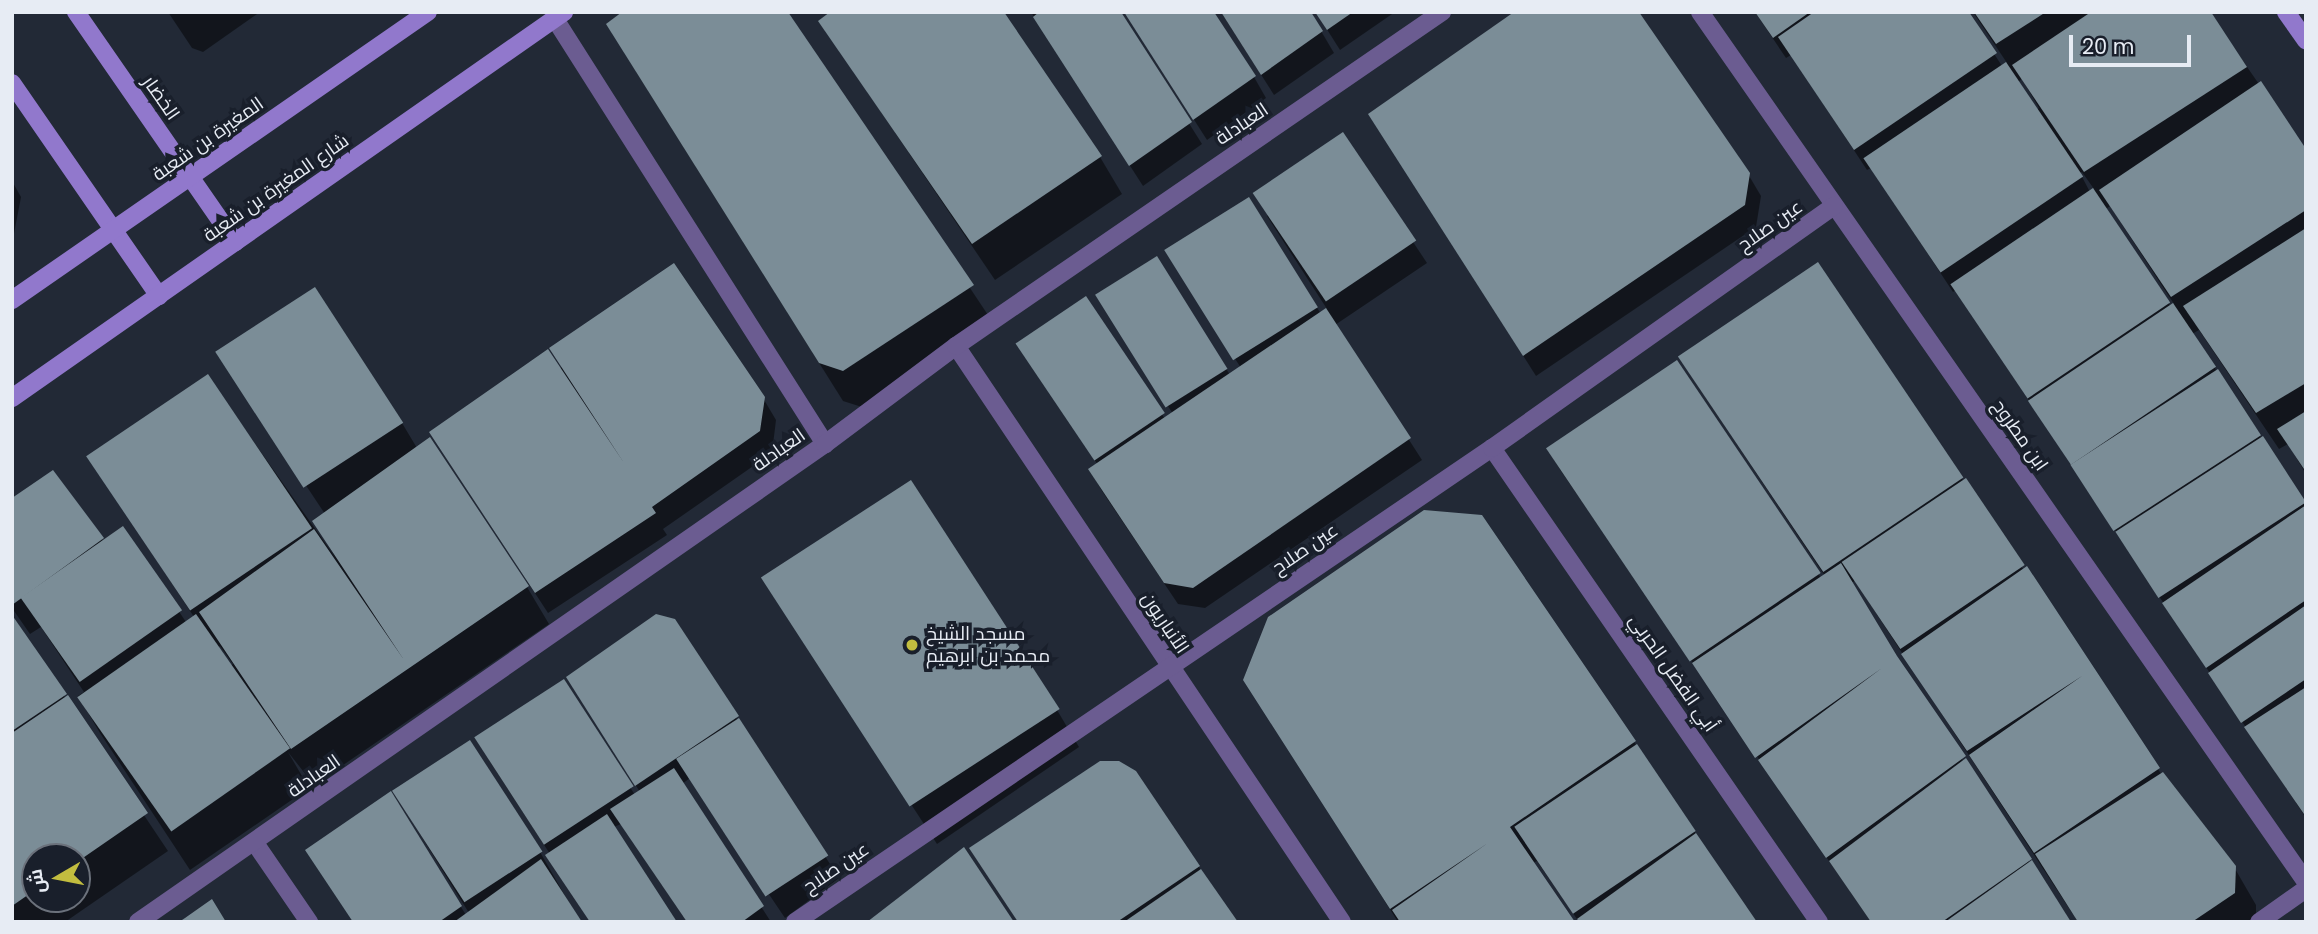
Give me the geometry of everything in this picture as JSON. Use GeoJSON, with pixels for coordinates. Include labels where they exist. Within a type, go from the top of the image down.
{"type":"FeatureCollection","features":[{"type":"Feature","properties":{"kind":"street","name":"الخضار"},"geometry":{"type":"LineString","coordinates":[[76,12],[235,242]]}},
{"type":"Feature","properties":{"kind":"street","name":"المغيرة بن شعبة"},"geometry":{"type":"LineString","coordinates":[[12,300],[428,12]]}},
{"type":"Feature","properties":{"kind":"street","name":"العبادلة"},"geometry":{"type":"LineString","coordinates":[[138,922],[825,444],[956,346],[1442,12]]}},
{"type":"Feature","properties":{"kind":"street","name":"ابن مطروح"},"geometry":{"type":"LineString","coordinates":[[1700,12],[2306,882]]}},
{"type":"Feature","properties":{"kind":"street"},"geometry":{"type":"LineString","coordinates":[[2286,12],[2306,41]]}},
{"type":"Feature","properties":{"kind":"street"},"geometry":{"type":"LineString","coordinates":[[559,16],[825,444]]}},
{"type":"Feature","properties":{"kind":"street","name":"شارع المغيرة بن شعبة"},"geometry":{"type":"LineString","coordinates":[[12,398],[559,16]]}},
{"type":"Feature","properties":{"kind":"street"},"geometry":{"type":"LineString","coordinates":[[12,83],[159,296]]}},
{"type":"Feature","properties":{"kind":"street","name":"عين صلاح"},"geometry":{"type":"LineString","coordinates":[[798,921],[1168,666],[1492,448],[1834,206]]}},
{"type":"Feature","properties":{"kind":"street","name":"الأنباريون"},"geometry":{"type":"LineString","coordinates":[[956,346],[1342,922]]}},
{"type":"Feature","properties":{"kind":"street","name":"أبي الفضل الحربي"},"geometry":{"type":"LineString","coordinates":[[1492,448],[1819,922]]}},
{"type":"Feature","properties":{"kind":"street"},"geometry":{"type":"LineString","coordinates":[[255,843],[309,922]]}},
{"type":"Feature","properties":{"kind":"street"},"geometry":{"type":"LineString","coordinates":[[2259,922],[2306,889]]}},
{"type":"Feature","properties":{"kind":"building"},"geometry":{"type":"Polygon","coordinates":[[[622,12],[788,12],[974,285],[843,371],[819,363],[606,24],[622,12]]]}},
{"type":"Feature","properties":{"kind":"building"},"geometry":{"type":"Polygon","coordinates":[[[830,12],[1004,12],[1102,156],[972,244],[818,21],[830,12]]]}},
{"type":"Feature","properties":{"kind":"building"},"geometry":{"type":"Polygon","coordinates":[[[1039,12],[1121,12],[1192,122],[1129,166],[1033,17],[1039,12]]]}},
{"type":"Feature","properties":{"kind":"building"},"geometry":{"type":"Polygon","coordinates":[[[1124,12],[1214,12],[1256,76],[1193,120],[1124,12]]]}},
{"type":"Feature","properties":{"kind":"building"},"geometry":{"type":"Polygon","coordinates":[[[1221,12],[1311,12],[1323,31],[1261,75],[1221,12]]]}},
{"type":"Feature","properties":{"kind":"building"},"geometry":{"type":"Polygon","coordinates":[[[1315,12],[1353,12],[1327,30],[1315,12]]]}},
{"type":"Feature","properties":{"kind":"building"},"geometry":{"type":"Polygon","coordinates":[[[1514,12],[1639,12],[1750,173],[1745,205],[1523,356],[1368,114],[1514,12]]]}},
{"type":"Feature","properties":{"kind":"building"},"geometry":{"type":"Polygon","coordinates":[[[1755,12],[1810,12],[1773,38],[1755,12]]]}},
{"type":"Feature","properties":{"kind":"building"},"geometry":{"type":"Polygon","coordinates":[[[1814,12],[1969,12],[1997,53],[1854,150],[1778,37],[1814,12]]]}},
{"type":"Feature","properties":{"kind":"building"},"geometry":{"type":"Polygon","coordinates":[[[1974,12],[2046,12],[1996,44],[1974,12]]]}},
{"type":"Feature","properties":{"kind":"building"},"geometry":{"type":"Polygon","coordinates":[[[2091,12],[2211,12],[2247,67],[2084,172],[2012,65],[2091,12]]]}},
{"type":"Feature","properties":{"kind":"building"},"geometry":{"type":"Polygon","coordinates":[[[2006,62],[2083,176],[1941,273],[1863,158],[2006,62]]]}},
{"type":"Feature","properties":{"kind":"building"},"geometry":{"type":"Polygon","coordinates":[[[2261,81],[2306,149],[2306,210],[2171,297],[2099,190],[2261,81]]]}},
{"type":"Feature","properties":{"kind":"building"},"geometry":{"type":"Polygon","coordinates":[[[1343,132],[1416,241],[1326,302],[1253,193],[1343,132]]]}},
{"type":"Feature","properties":{"kind":"building"},"geometry":{"type":"Polygon","coordinates":[[[2093,188],[2170,302],[2028,399],[1950,284],[2093,188]]]}},
{"type":"Feature","properties":{"kind":"building"},"geometry":{"type":"Polygon","coordinates":[[[1249,197],[1318,307],[1233,360],[1164,250],[1249,197]]]}},
{"type":"Feature","properties":{"kind":"building"},"geometry":{"type":"Polygon","coordinates":[[[2306,228],[2306,383],[2256,413],[2183,306],[2306,228]]]}},
{"type":"Feature","properties":{"kind":"building"},"geometry":{"type":"Polygon","coordinates":[[[1157,256],[1227,369],[1166,407],[1095,295],[1157,256]]]}},
{"type":"Feature","properties":{"kind":"building"},"geometry":{"type":"Polygon","coordinates":[[[1818,262],[1963,478],[1823,572],[1678,357],[1818,262]]]}},
{"type":"Feature","properties":{"kind":"building"},"geometry":{"type":"Polygon","coordinates":[[[674,263],[765,397],[760,431],[652,507],[656,513],[535,593],[429,432],[548,349],[624,463],[549,348],[674,263]]]}},
{"type":"Feature","properties":{"kind":"building"},"geometry":{"type":"Polygon","coordinates":[[[315,287],[403,423],[303,488],[215,352],[315,287]]]}},
{"type":"Feature","properties":{"kind":"building"},"geometry":{"type":"Polygon","coordinates":[[[1086,296],[1165,413],[1094,460],[1016,344],[1086,296]]]}},
{"type":"Feature","properties":{"kind":"building"},"geometry":{"type":"Polygon","coordinates":[[[2173,303],[2216,367],[2071,465],[2028,401],[2173,303]]]}},
{"type":"Feature","properties":{"kind":"building"},"geometry":{"type":"Polygon","coordinates":[[[1326,308],[1411,438],[1193,588],[1164,583],[1088,469],[1326,308]]]}},
{"type":"Feature","properties":{"kind":"building"},"geometry":{"type":"Polygon","coordinates":[[[1677,360],[1821,573],[1690,661],[1546,448],[1677,360]]]}},
{"type":"Feature","properties":{"kind":"building"},"geometry":{"type":"Polygon","coordinates":[[[2218,369],[2261,435],[2113,531],[2070,465],[2218,369]]]}},
{"type":"Feature","properties":{"kind":"building"},"geometry":{"type":"Polygon","coordinates":[[[208,374],[312,528],[190,610],[86,456],[208,374]]]}},
{"type":"Feature","properties":{"kind":"building"},"geometry":{"type":"Polygon","coordinates":[[[2306,411],[2306,472],[2277,429],[2306,411]]]}},
{"type":"Feature","properties":{"kind":"building"},"geometry":{"type":"Polygon","coordinates":[[[2263,436],[2306,502],[2158,598],[2115,532],[2263,436]]]}},
{"type":"Feature","properties":{"kind":"building"},"geometry":{"type":"Polygon","coordinates":[[[430,437],[529,586],[291,749],[199,612],[314,529],[404,660],[312,521],[430,437]]]}},
{"type":"Feature","properties":{"kind":"building"},"geometry":{"type":"Polygon","coordinates":[[[53,470],[104,538],[12,605],[12,498],[53,470]]]}},
{"type":"Feature","properties":{"kind":"building"},"geometry":{"type":"Polygon","coordinates":[[[1966,478],[2025,565],[1900,649],[1842,562],[1966,478]]]}},
{"type":"Feature","properties":{"kind":"building","name":"مسجد الشيخ محمد بن ابرهيم"},"geometry":{"type":"Polygon","coordinates":[[[911,480],[1060,709],[910,806],[761,577],[911,480]]]}},
{"type":"Feature","properties":{"kind":"building"},"geometry":{"type":"Polygon","coordinates":[[[2306,505],[2306,600],[2206,668],[2162,603],[2306,505]]]}},
{"type":"Feature","properties":{"kind":"building"},"geometry":{"type":"Polygon","coordinates":[[[1424,510],[1482,515],[1636,741],[1510,827],[1575,922],[1400,922],[1392,910],[1488,843],[1390,909],[1243,680],[1268,617],[1424,510]]]}},
{"type":"Feature","properties":{"kind":"building"},"geometry":{"type":"Polygon","coordinates":[[[123,526],[182,610],[80,682],[21,598],[123,526]]]}},
{"type":"Feature","properties":{"kind":"building"},"geometry":{"type":"Polygon","coordinates":[[[1841,563],[1897,656],[1966,756],[1826,858],[1758,760],[1882,668],[1755,758],[1692,663],[1841,563]]]}},
{"type":"Feature","properties":{"kind":"building"},"geometry":{"type":"Polygon","coordinates":[[[2027,566],[2160,768],[2034,853],[1969,755],[2082,676],[1967,751],[1901,654],[2027,566]]]}},
{"type":"Feature","properties":{"kind":"building"},"geometry":{"type":"Polygon","coordinates":[[[2306,605],[2306,679],[2241,723],[2208,673],[2306,605]]]}},
{"type":"Feature","properties":{"kind":"building"},"geometry":{"type":"Polygon","coordinates":[[[196,614],[290,748],[171,832],[77,697],[196,614]]]}},
{"type":"Feature","properties":{"kind":"building"},"geometry":{"type":"Polygon","coordinates":[[[656,614],[675,619],[739,716],[635,786],[566,677],[656,614]]]}},
{"type":"Feature","properties":{"kind":"building"},"geometry":{"type":"Polygon","coordinates":[[[12,615],[67,694],[12,731],[12,615]]]}},
{"type":"Feature","properties":{"kind":"building"},"geometry":{"type":"Polygon","coordinates":[[[564,679],[634,786],[544,845],[474,737],[564,679]]]}},
{"type":"Feature","properties":{"kind":"building"},"geometry":{"type":"Polygon","coordinates":[[[2306,687],[2306,817],[2244,727],[2306,687]]]}},
{"type":"Feature","properties":{"kind":"building"},"geometry":{"type":"Polygon","coordinates":[[[68,695],[148,813],[91,852],[91,843],[21,843],[21,900],[12,906],[12,733],[68,695]]]}},
{"type":"Feature","properties":{"kind":"building"},"geometry":{"type":"Polygon","coordinates":[[[739,718],[828,856],[765,896],[676,759],[739,718]]]}},
{"type":"Feature","properties":{"kind":"building"},"geometry":{"type":"Polygon","coordinates":[[[470,740],[542,852],[464,902],[392,791],[470,740]]]}},
{"type":"Feature","properties":{"kind":"building"},"geometry":{"type":"Polygon","coordinates":[[[1637,744],[1696,831],[1573,914],[1514,827],[1637,744]]]}},
{"type":"Feature","properties":{"kind":"building"},"geometry":{"type":"Polygon","coordinates":[[[1966,758],[2032,859],[1942,922],[1871,922],[1829,861],[1966,758]]]}},
{"type":"Feature","properties":{"kind":"building"},"geometry":{"type":"Polygon","coordinates":[[[1100,761],[1119,761],[1136,771],[1200,866],[1117,922],[1018,922],[969,848],[1100,761]]]}},
{"type":"Feature","properties":{"kind":"building"},"geometry":{"type":"Polygon","coordinates":[[[674,768],[764,906],[742,922],[687,922],[610,809],[674,768]]]}},
{"type":"Feature","properties":{"kind":"building"},"geometry":{"type":"Polygon","coordinates":[[[2163,772],[2236,866],[2235,893],[2192,922],[2078,922],[2035,854],[2163,772]]]}},
{"type":"Feature","properties":{"kind":"building"},"geometry":{"type":"Polygon","coordinates":[[[391,791],[462,906],[439,922],[353,922],[305,850],[391,791]]]}},
{"type":"Feature","properties":{"kind":"building"},"geometry":{"type":"Polygon","coordinates":[[[607,814],[677,922],[590,922],[545,855],[607,814]]]}},
{"type":"Feature","properties":{"kind":"building"},"geometry":{"type":"Polygon","coordinates":[[[1696,833],[1757,922],[1579,922],[1577,919],[1696,833]]]}},
{"type":"Feature","properties":{"kind":"building"},"geometry":{"type":"Polygon","coordinates":[[[964,847],[1014,922],[867,922],[964,847]]]}},
{"type":"Feature","properties":{"kind":"building"},"geometry":{"type":"Polygon","coordinates":[[[541,859],[582,922],[454,922],[541,859]]]}},
{"type":"Feature","properties":{"kind":"building"},"geometry":{"type":"Polygon","coordinates":[[[2032,860],[2071,922],[1945,922],[2032,860]]]}},
{"type":"Feature","properties":{"kind":"building"},"geometry":{"type":"Polygon","coordinates":[[[1201,869],[1238,922],[1124,922],[1201,869]]]}},
{"type":"Feature","properties":{"kind":"building"},"geometry":{"type":"Polygon","coordinates":[[[212,899],[226,922],[179,922],[185,918],[212,899]]]}},
{"type":"Feature","properties":{"kind":"place","name":"مسجد الشيخ محمد بن ابرهيم"},"geometry":{"type":"Point","coordinates":[912,645]}}]}
